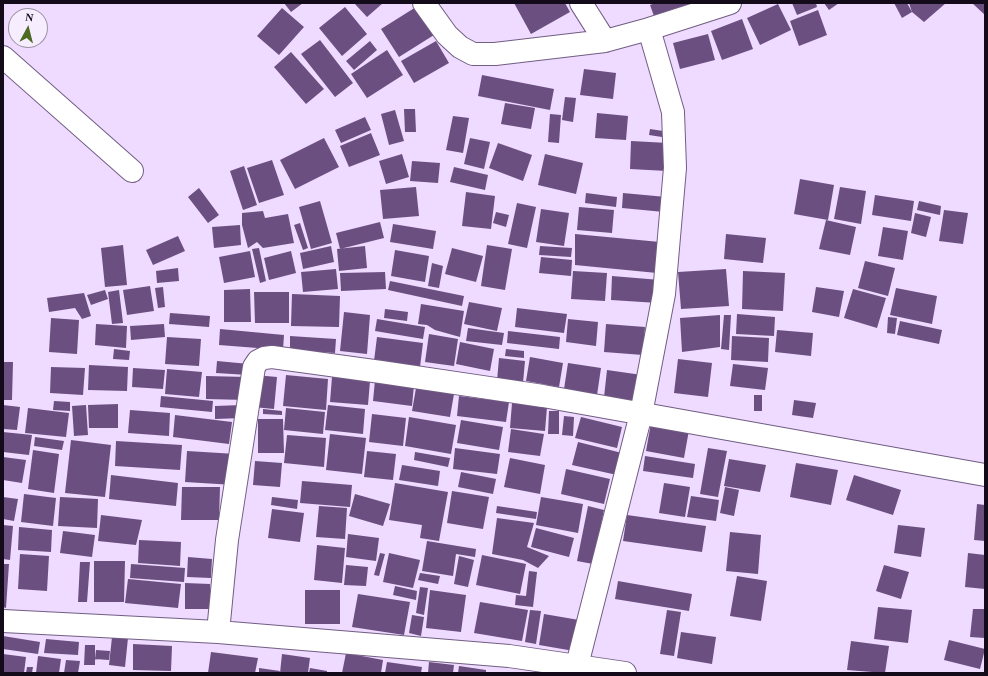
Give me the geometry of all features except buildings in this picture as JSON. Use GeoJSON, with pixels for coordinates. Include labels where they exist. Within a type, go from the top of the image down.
{"type":"FeatureCollection","features":[{"type":"Feature","properties":{"kind":"street"},"geometry":{"type":"LineString","coordinates":[[424,3],[447,35],[460,47],[473,54],[495,54],[605,40],[649,29],[730,3]]}},
{"type":"Feature","properties":{"kind":"street"},"geometry":{"type":"LineString","coordinates":[[581,3],[605,40]]}},
{"type":"Feature","properties":{"kind":"street"},"geometry":{"type":"LineString","coordinates":[[576,669],[641,414],[664,294],[675,168],[673,112],[649,29]]}},
{"type":"Feature","properties":{"kind":"street"},"geometry":{"type":"LineString","coordinates":[[3,57],[132,170]]}},
{"type":"Feature","properties":{"kind":"street"},"geometry":{"type":"LineString","coordinates":[[218,632],[227,540],[254,367],[264,358],[272,357],[381,372],[641,414],[985,475]]}},
{"type":"Feature","properties":{"kind":"street"},"geometry":{"type":"LineString","coordinates":[[3,621],[218,632],[509,656],[576,669],[624,673]]}}]}
